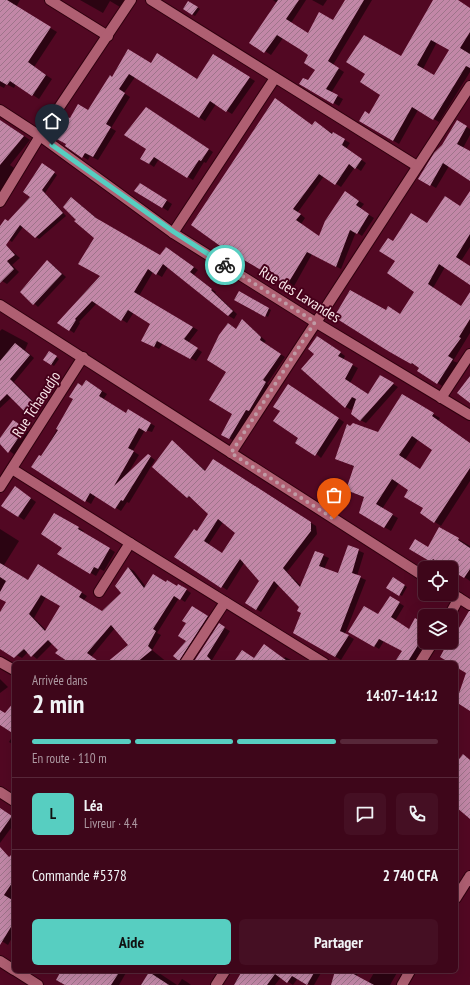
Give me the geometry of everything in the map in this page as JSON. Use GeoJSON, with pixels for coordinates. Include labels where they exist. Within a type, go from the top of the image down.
{"type":"FeatureCollection","features":[{"type":"Feature","properties":{"kind":"street"},"geometry":{"type":"LineString","coordinates":[[50,0],[108,36]]}},
{"type":"Feature","properties":{"kind":"street"},"geometry":{"type":"LineString","coordinates":[[0,202],[40,136],[131,0]]}},
{"type":"Feature","properties":{"kind":"street"},"geometry":{"type":"LineString","coordinates":[[151,0],[417,166]]}},
{"type":"Feature","properties":{"kind":"street"},"geometry":{"type":"LineString","coordinates":[[174,232],[275,78]]}},
{"type":"Feature","properties":{"kind":"street"},"geometry":{"type":"LineString","coordinates":[[231,453],[470,86]]}},
{"type":"Feature","properties":{"kind":"street","name":"Rue des Lavandes"},"geometry":{"type":"LineString","coordinates":[[0,110],[40,136],[174,232],[315,322],[470,415]]}},
{"type":"Feature","properties":{"kind":"street"},"geometry":{"type":"LineString","coordinates":[[0,305],[418,573]]}},
{"type":"Feature","properties":{"kind":"street"},"geometry":{"type":"LineString","coordinates":[[441,398],[470,354]]}},
{"type":"Feature","properties":{"kind":"street","name":"Rue Tchaoudjo"},"geometry":{"type":"LineString","coordinates":[[0,488],[83,358]]}},
{"type":"Feature","properties":{"kind":"street"},"geometry":{"type":"LineString","coordinates":[[12,469],[321,661]]}},
{"type":"Feature","properties":{"kind":"street"},"geometry":{"type":"LineString","coordinates":[[100,592],[130,543]]}},
{"type":"Feature","properties":{"kind":"street"},"geometry":{"type":"LineString","coordinates":[[458,598],[470,605]]}},
{"type":"Feature","properties":{"kind":"street"},"geometry":{"type":"LineString","coordinates":[[186,661],[225,602]]}},
{"type":"Feature","properties":{"kind":"street"},"geometry":{"type":"LineString","coordinates":[[421,661],[429,649]]}},
{"type":"Feature","properties":{"kind":"street"},"geometry":{"type":"LineString","coordinates":[[0,662],[12,669]]}},
{"type":"Feature","properties":{"kind":"street"},"geometry":{"type":"LineString","coordinates":[[0,792],[12,800]]}},
{"type":"Feature","properties":{"kind":"street"},"geometry":{"type":"LineString","coordinates":[[458,895],[470,876]]}},
{"type":"Feature","properties":{"kind":"street"},"geometry":{"type":"LineString","coordinates":[[0,961],[12,968]]}},
{"type":"Feature","properties":{"kind":"street"},"geometry":{"type":"LineString","coordinates":[[20,973],[38,985]]}},
{"type":"Feature","properties":{"kind":"street"},"geometry":{"type":"LineString","coordinates":[[216,985],[224,973]]}},
{"type":"Feature","properties":{"kind":"street"},"geometry":{"type":"LineString","coordinates":[[402,985],[409,973]]}},
{"type":"Feature","properties":{"kind":"building"},"geometry":{"type":"Polygon","coordinates":[[[0,0],[7,0],[51,27],[28,62],[46,75],[32,96],[10,81],[7,85],[0,81],[0,0]]]}},
{"type":"Feature","properties":{"kind":"building"},"geometry":{"type":"Polygon","coordinates":[[[278,0],[299,0],[286,19],[308,33],[319,12],[333,20],[345,0],[364,0],[328,61],[339,68],[326,89],[338,95],[333,104],[299,84],[303,78],[308,80],[315,70],[304,63],[308,55],[277,35],[264,53],[249,43],[278,0]]]}},
{"type":"Feature","properties":{"kind":"building"},"geometry":{"type":"Polygon","coordinates":[[[433,0],[458,0],[470,8],[470,32],[460,48],[470,54],[470,68],[466,66],[433,120],[412,107],[393,141],[359,121],[365,111],[369,114],[380,95],[360,82],[365,74],[346,62],[364,35],[401,56],[433,0]],[[431,40],[417,65],[434,75],[449,50],[431,40]]]}},
{"type":"Feature","properties":{"kind":"building"},"geometry":{"type":"Polygon","coordinates":[[[188,1],[198,7],[192,15],[183,9],[188,1]]]}},
{"type":"Feature","properties":{"kind":"building"},"geometry":{"type":"Polygon","coordinates":[[[128,49],[151,63],[157,53],[197,79],[213,54],[250,77],[226,112],[210,101],[199,118],[129,74],[119,89],[125,93],[106,124],[111,127],[93,157],[85,153],[82,158],[65,146],[66,144],[53,137],[61,123],[63,124],[67,117],[70,118],[78,104],[88,110],[110,75],[112,77],[128,49]]]}},
{"type":"Feature","properties":{"kind":"building"},"geometry":{"type":"Polygon","coordinates":[[[275,98],[312,125],[315,121],[332,134],[333,132],[345,139],[342,145],[362,159],[355,169],[349,164],[335,185],[319,174],[293,209],[301,214],[296,220],[319,236],[325,221],[345,191],[359,201],[356,205],[369,214],[357,234],[350,230],[336,267],[307,252],[287,285],[223,248],[191,225],[275,98]]]}},
{"type":"Feature","properties":{"kind":"building"},"geometry":{"type":"Polygon","coordinates":[[[146,107],[209,149],[201,161],[199,160],[187,178],[154,157],[149,164],[140,159],[146,149],[124,135],[146,107]]]}},
{"type":"Feature","properties":{"kind":"building"},"geometry":{"type":"Polygon","coordinates":[[[0,120],[24,136],[0,165],[0,120]]]}},
{"type":"Feature","properties":{"kind":"building"},"geometry":{"type":"Polygon","coordinates":[[[457,120],[467,126],[457,144],[470,151],[470,181],[443,163],[430,186],[418,179],[434,153],[442,145],[457,120]]]}},
{"type":"Feature","properties":{"kind":"building"},"geometry":{"type":"Polygon","coordinates":[[[42,163],[55,172],[42,190],[63,213],[35,238],[20,225],[6,245],[15,255],[7,261],[14,269],[0,283],[0,226],[5,219],[8,221],[30,197],[23,192],[42,163]]]}},
{"type":"Feature","properties":{"kind":"building"},"geometry":{"type":"Polygon","coordinates":[[[140,183],[167,200],[162,208],[134,191],[140,183]]]}},
{"type":"Feature","properties":{"kind":"building"},"geometry":{"type":"Polygon","coordinates":[[[470,191],[470,234],[456,257],[470,266],[470,285],[439,264],[428,284],[461,306],[470,292],[470,319],[459,337],[461,338],[448,356],[453,359],[437,384],[417,371],[419,368],[412,363],[411,364],[388,351],[334,317],[350,290],[386,310],[388,306],[400,314],[414,292],[387,273],[395,261],[379,251],[388,238],[393,241],[411,213],[427,223],[445,196],[460,206],[470,191]]]}},
{"type":"Feature","properties":{"kind":"building"},"geometry":{"type":"Polygon","coordinates":[[[71,197],[96,218],[160,255],[166,247],[194,267],[190,272],[212,289],[211,290],[233,311],[228,316],[163,264],[156,275],[148,269],[134,292],[193,327],[184,339],[198,348],[190,359],[157,341],[154,347],[141,341],[150,324],[128,310],[121,321],[92,301],[75,319],[76,320],[69,331],[57,323],[100,276],[78,264],[94,238],[74,221],[76,220],[63,207],[71,197]]]}},
{"type":"Feature","properties":{"kind":"building"},"geometry":{"type":"Polygon","coordinates":[[[47,260],[62,274],[33,305],[20,292],[47,260]]]}},
{"type":"Feature","properties":{"kind":"building"},"geometry":{"type":"Polygon","coordinates":[[[239,291],[269,308],[265,317],[234,300],[239,291]]]}},
{"type":"Feature","properties":{"kind":"building"},"geometry":{"type":"Polygon","coordinates":[[[242,319],[261,337],[260,340],[281,354],[263,380],[266,382],[249,411],[246,410],[229,439],[221,435],[232,414],[209,400],[226,372],[207,360],[219,335],[228,323],[236,329],[242,319]]]}},
{"type":"Feature","properties":{"kind":"building"},"geometry":{"type":"Polygon","coordinates":[[[317,336],[341,352],[338,356],[353,364],[345,379],[368,394],[380,375],[394,383],[360,421],[351,414],[356,399],[352,397],[345,408],[301,369],[314,354],[308,349],[317,336]]]}},
{"type":"Feature","properties":{"kind":"building"},"geometry":{"type":"Polygon","coordinates":[[[15,343],[30,355],[10,379],[34,403],[25,412],[7,394],[0,401],[0,361],[15,343]]]}},
{"type":"Feature","properties":{"kind":"building"},"geometry":{"type":"Polygon","coordinates":[[[49,351],[57,356],[51,365],[43,360],[49,351]]]}},
{"type":"Feature","properties":{"kind":"building"},"geometry":{"type":"Polygon","coordinates":[[[470,376],[470,403],[457,393],[470,376]]]}},
{"type":"Feature","properties":{"kind":"building"},"geometry":{"type":"Polygon","coordinates":[[[86,380],[102,391],[99,396],[126,413],[128,409],[151,423],[146,432],[139,428],[128,448],[134,451],[114,486],[148,454],[151,456],[123,501],[121,500],[115,509],[90,493],[85,502],[31,467],[39,455],[41,456],[58,430],[56,429],[73,399],[69,397],[78,383],[82,386],[86,380]]]}},
{"type":"Feature","properties":{"kind":"building"},"geometry":{"type":"Polygon","coordinates":[[[288,384],[339,418],[315,456],[295,443],[298,438],[273,421],[280,411],[273,407],[288,384]]]}},
{"type":"Feature","properties":{"kind":"building"},"geometry":{"type":"Polygon","coordinates":[[[402,394],[434,413],[432,416],[470,443],[470,468],[434,523],[420,513],[423,508],[404,497],[408,490],[392,479],[376,504],[393,514],[384,528],[359,513],[364,497],[346,490],[354,466],[335,459],[347,424],[350,426],[353,423],[378,432],[402,394]],[[412,436],[399,455],[420,469],[432,450],[412,436]]]}},
{"type":"Feature","properties":{"kind":"building"},"geometry":{"type":"Polygon","coordinates":[[[13,420],[25,428],[8,453],[0,444],[0,438],[13,420]]]}},
{"type":"Feature","properties":{"kind":"building"},"geometry":{"type":"Polygon","coordinates":[[[172,440],[205,471],[213,459],[311,522],[311,531],[283,568],[300,587],[315,551],[324,554],[319,566],[338,573],[348,545],[359,549],[352,573],[361,576],[340,631],[349,635],[335,657],[293,633],[301,613],[297,611],[299,607],[274,581],[256,610],[245,603],[259,581],[240,559],[221,588],[174,557],[194,529],[197,531],[208,514],[189,496],[187,498],[152,467],[172,440]],[[218,519],[204,541],[222,553],[235,533],[218,519]]]}},
{"type":"Feature","properties":{"kind":"building"},"geometry":{"type":"Polygon","coordinates":[[[15,486],[31,498],[18,517],[1,506],[15,486]]]}},
{"type":"Feature","properties":{"kind":"building"},"geometry":{"type":"Polygon","coordinates":[[[54,513],[79,527],[78,529],[110,548],[98,569],[94,567],[90,574],[57,554],[62,548],[41,534],[54,513]]]}},
{"type":"Feature","properties":{"kind":"building"},"geometry":{"type":"Polygon","coordinates":[[[439,527],[459,538],[458,540],[470,548],[470,569],[464,578],[458,574],[458,561],[436,561],[433,559],[429,561],[409,549],[415,539],[428,547],[439,527]]]}},
{"type":"Feature","properties":{"kind":"building"},"geometry":{"type":"Polygon","coordinates":[[[0,563],[28,580],[38,564],[82,592],[79,597],[102,611],[121,593],[115,586],[128,567],[144,588],[153,574],[166,582],[167,580],[177,586],[178,584],[187,589],[180,600],[174,596],[153,629],[156,631],[148,646],[152,650],[138,661],[108,661],[128,645],[111,625],[87,653],[98,661],[67,661],[55,653],[58,650],[48,640],[31,657],[24,649],[14,658],[0,649],[0,612],[6,602],[0,599],[0,592],[6,581],[0,577],[0,563]],[[41,595],[29,614],[45,631],[60,606],[41,595]]]}},
{"type":"Feature","properties":{"kind":"building"},"geometry":{"type":"Polygon","coordinates":[[[393,577],[405,585],[399,596],[386,588],[393,577]]]}},
{"type":"Feature","properties":{"kind":"building"},"geometry":{"type":"Polygon","coordinates":[[[390,596],[400,602],[391,617],[409,629],[415,618],[418,620],[418,645],[408,661],[395,661],[402,651],[379,639],[374,647],[348,632],[364,606],[378,614],[390,596]]]}},
{"type":"Feature","properties":{"kind":"building"},"geometry":{"type":"Polygon","coordinates":[[[192,606],[208,616],[179,661],[173,656],[186,641],[178,636],[186,623],[182,621],[192,606]]]}},
{"type":"Feature","properties":{"kind":"building"},"geometry":{"type":"Polygon","coordinates":[[[470,611],[470,711],[458,703],[458,696],[466,673],[458,668],[458,661],[447,661],[440,657],[444,649],[458,649],[458,630],[470,611]]]}},
{"type":"Feature","properties":{"kind":"building"},"geometry":{"type":"Polygon","coordinates":[[[219,623],[225,627],[207,656],[212,661],[194,661],[219,623]]]}},
{"type":"Feature","properties":{"kind":"building"},"geometry":{"type":"Polygon","coordinates":[[[264,644],[287,661],[234,661],[242,650],[254,658],[264,644]]]}},
{"type":"Feature","properties":{"kind":"building"},"geometry":{"type":"Polygon","coordinates":[[[12,704],[12,733],[0,725],[0,710],[5,713],[12,704]]]}},
{"type":"Feature","properties":{"kind":"building"},"geometry":{"type":"Polygon","coordinates":[[[463,754],[470,760],[470,819],[458,809],[458,760],[463,754]]]}},
{"type":"Feature","properties":{"kind":"building"},"geometry":{"type":"Polygon","coordinates":[[[0,808],[12,816],[0,833],[0,808]]]}},
{"type":"Feature","properties":{"kind":"building"},"geometry":{"type":"Polygon","coordinates":[[[0,847],[9,857],[12,854],[12,883],[4,895],[12,900],[12,925],[0,945],[0,847]]]}},
{"type":"Feature","properties":{"kind":"building"},"geometry":{"type":"Polygon","coordinates":[[[60,973],[119,973],[111,985],[65,985],[56,980],[60,973]]]}},
{"type":"Feature","properties":{"kind":"building"},"geometry":{"type":"Polygon","coordinates":[[[148,973],[151,973],[169,985],[141,985],[148,973]]]}},
{"type":"Feature","properties":{"kind":"building"},"geometry":{"type":"Polygon","coordinates":[[[241,973],[314,973],[307,985],[292,976],[287,983],[275,974],[267,985],[234,985],[241,973]]]}},
{"type":"Feature","properties":{"kind":"building"},"geometry":{"type":"Polygon","coordinates":[[[334,973],[352,973],[374,985],[331,985],[334,973]]]}},
{"type":"Feature","properties":{"kind":"way so far"},"geometry":{"type":"LineString","coordinates":[[225,265],[315,322],[231,453],[334,519]]}},
{"type":"Feature","properties":{"kind":"route"},"geometry":{"type":"LineString","coordinates":[[52,145],[174,232],[225,265]]}}]}
